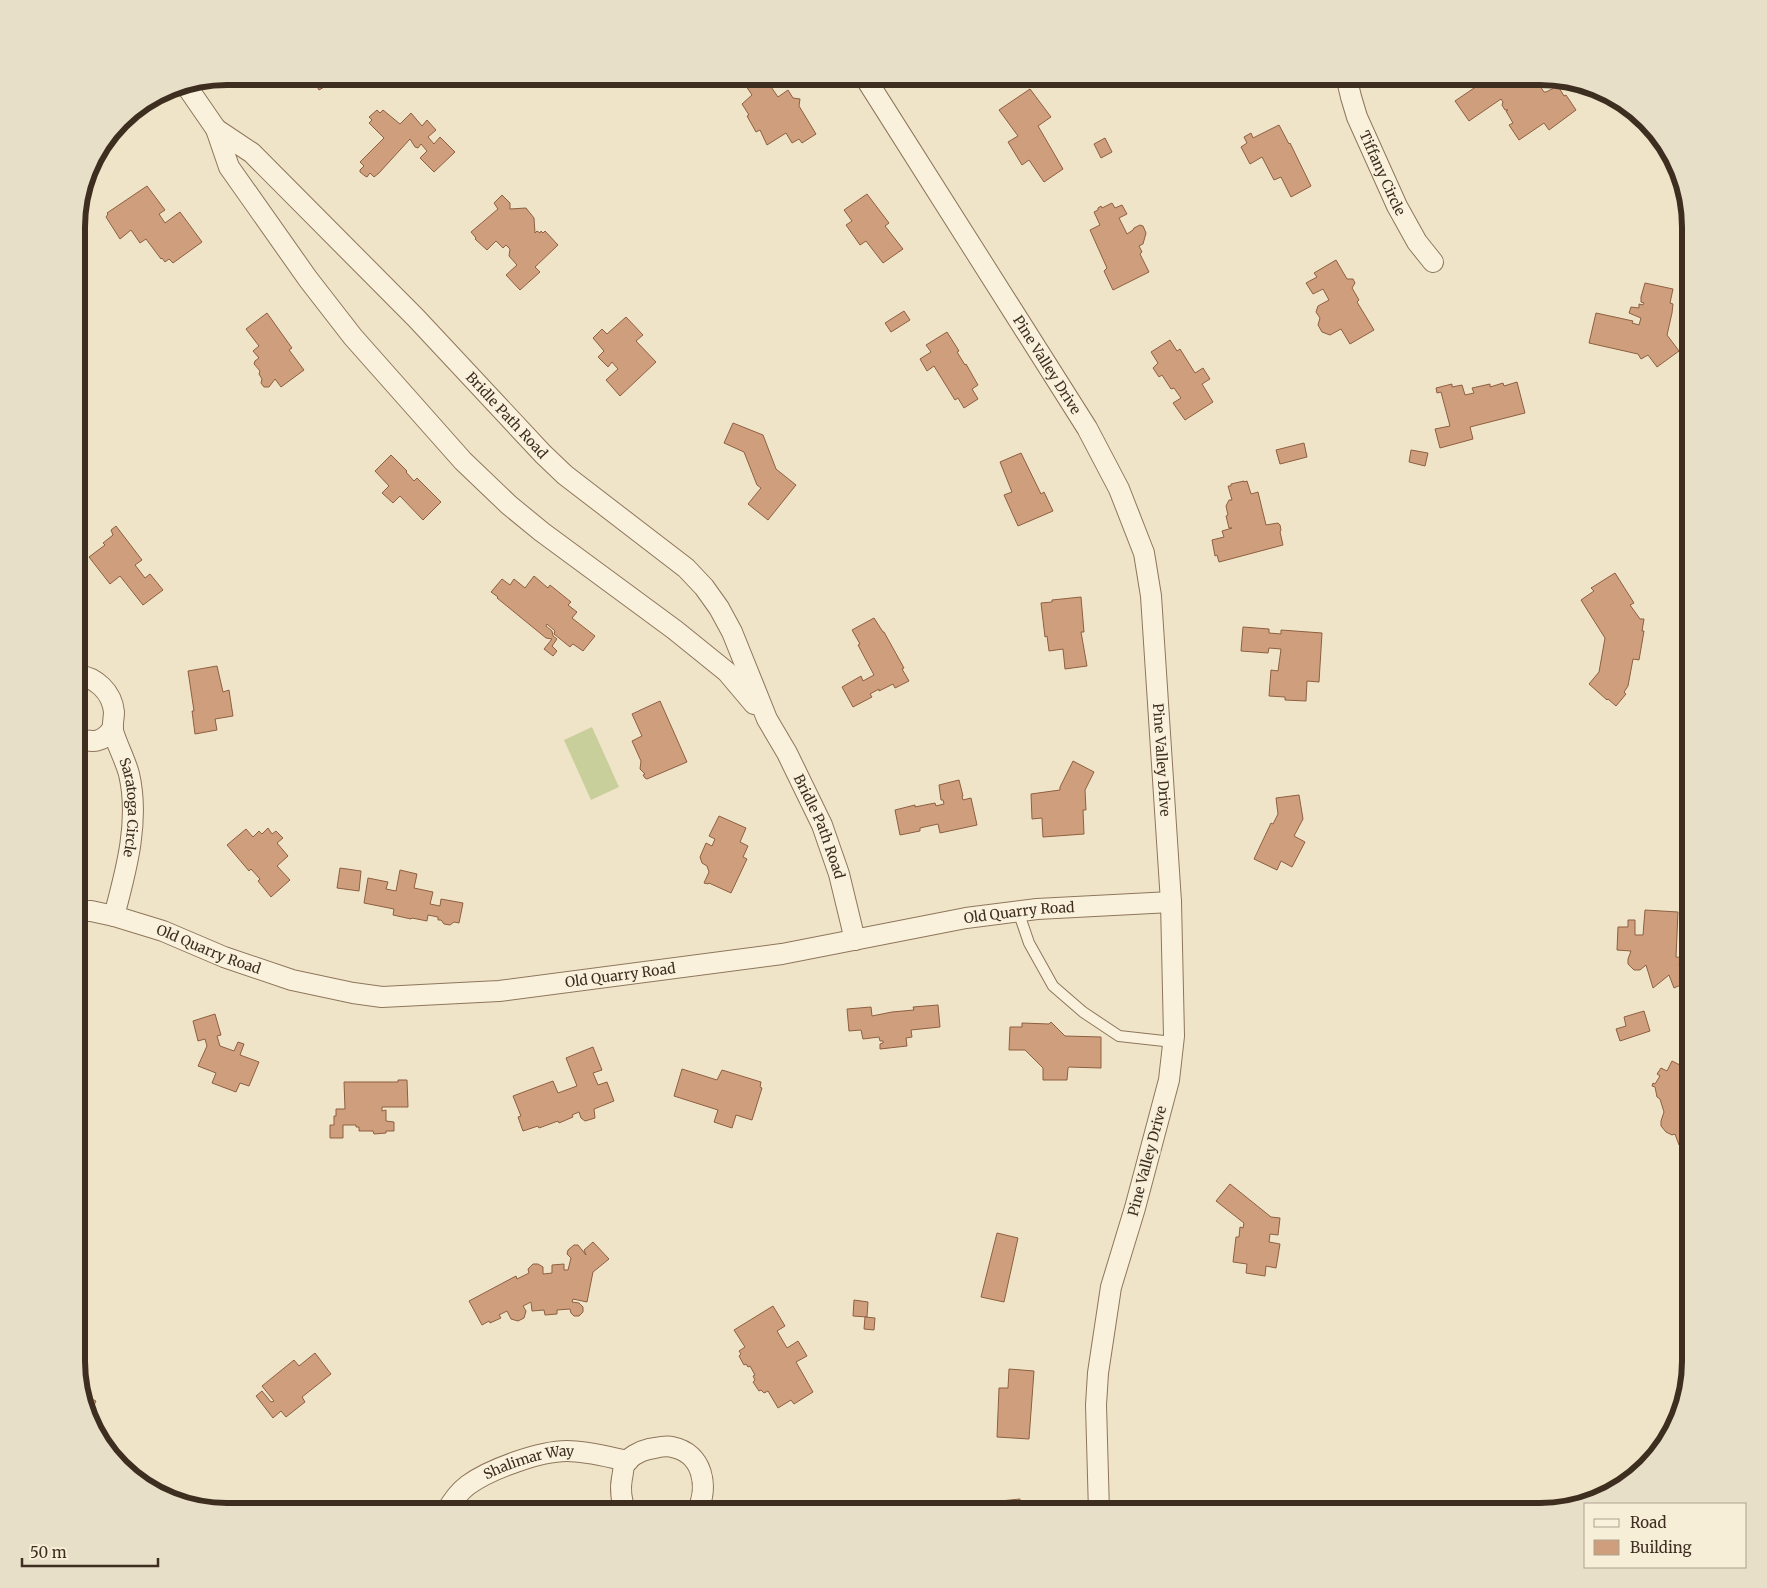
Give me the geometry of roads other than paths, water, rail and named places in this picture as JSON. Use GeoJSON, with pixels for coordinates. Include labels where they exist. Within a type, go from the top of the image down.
{"type":"FeatureCollection","features":[{"type":"Feature","properties":{"kind":"street","name":"Pine Valley Drive"},"geometry":{"type":"LineString","coordinates":[[870,85],[1087,428],[1120,489],[1144,553],[1151,596],[1171,902],[1173,1042],[1169,1080],[1110,1296],[1098,1373],[1096,1405],[1099,1503]]}},
{"type":"Feature","properties":{"kind":"street","name":"Tiffany Circle"},"geometry":{"type":"LineString","coordinates":[[1348,85],[1358,117],[1397,206],[1417,242],[1433,262]]}},
{"type":"Feature","properties":{"kind":"street","name":"Bridle Path Road"},"geometry":{"type":"LineString","coordinates":[[189,90],[216,129],[229,167],[308,278],[353,337],[463,461],[509,505],[542,532],[675,630],[727,672],[767,719]]}},
{"type":"Feature","properties":{"kind":"street","name":"Bridle Path Road"},"geometry":{"type":"LineString","coordinates":[[216,129],[252,153],[416,318],[543,454],[565,475],[686,568],[704,587],[719,608],[732,632],[767,719],[787,753],[822,825],[839,874],[855,940]]}},
{"type":"Feature","properties":{"kind":"street","name":"Saratoga Circle"},"geometry":{"type":"LineString","coordinates":[[85,678],[102,685],[110,698],[114,712],[113,728],[129,774],[133,815],[126,870],[114,916]]}},
{"type":"Feature","properties":{"kind":"street"},"geometry":{"type":"LineString","coordinates":[[85,740],[95,742],[108,736],[113,728]]}},
{"type":"Feature","properties":{"kind":"street","name":"Old Quarry Road"},"geometry":{"type":"LineString","coordinates":[[85,911],[114,916],[163,931],[224,957],[292,980],[354,994],[382,996],[499,991],[782,954],[966,918],[1018,911],[1171,902]]}},
{"type":"Feature","properties":{"kind":"street"},"geometry":{"type":"LineString","coordinates":[[624,1503],[621,1487],[624,1466],[639,1451],[662,1447],[672,1447],[690,1455],[697,1462],[704,1488],[700,1503]]}},
{"type":"Feature","properties":{"kind":"street","name":"Shalimar Way"},"geometry":{"type":"LineString","coordinates":[[453,1503],[467,1486],[493,1471],[547,1453],[566,1451],[587,1452],[628,1461]]}},
{"type":"Feature","properties":{"kind":"lane"},"geometry":{"type":"LineString","coordinates":[[1018,911],[1029,943],[1053,986],[1083,1012],[1119,1036],[1173,1042]]}}]}
